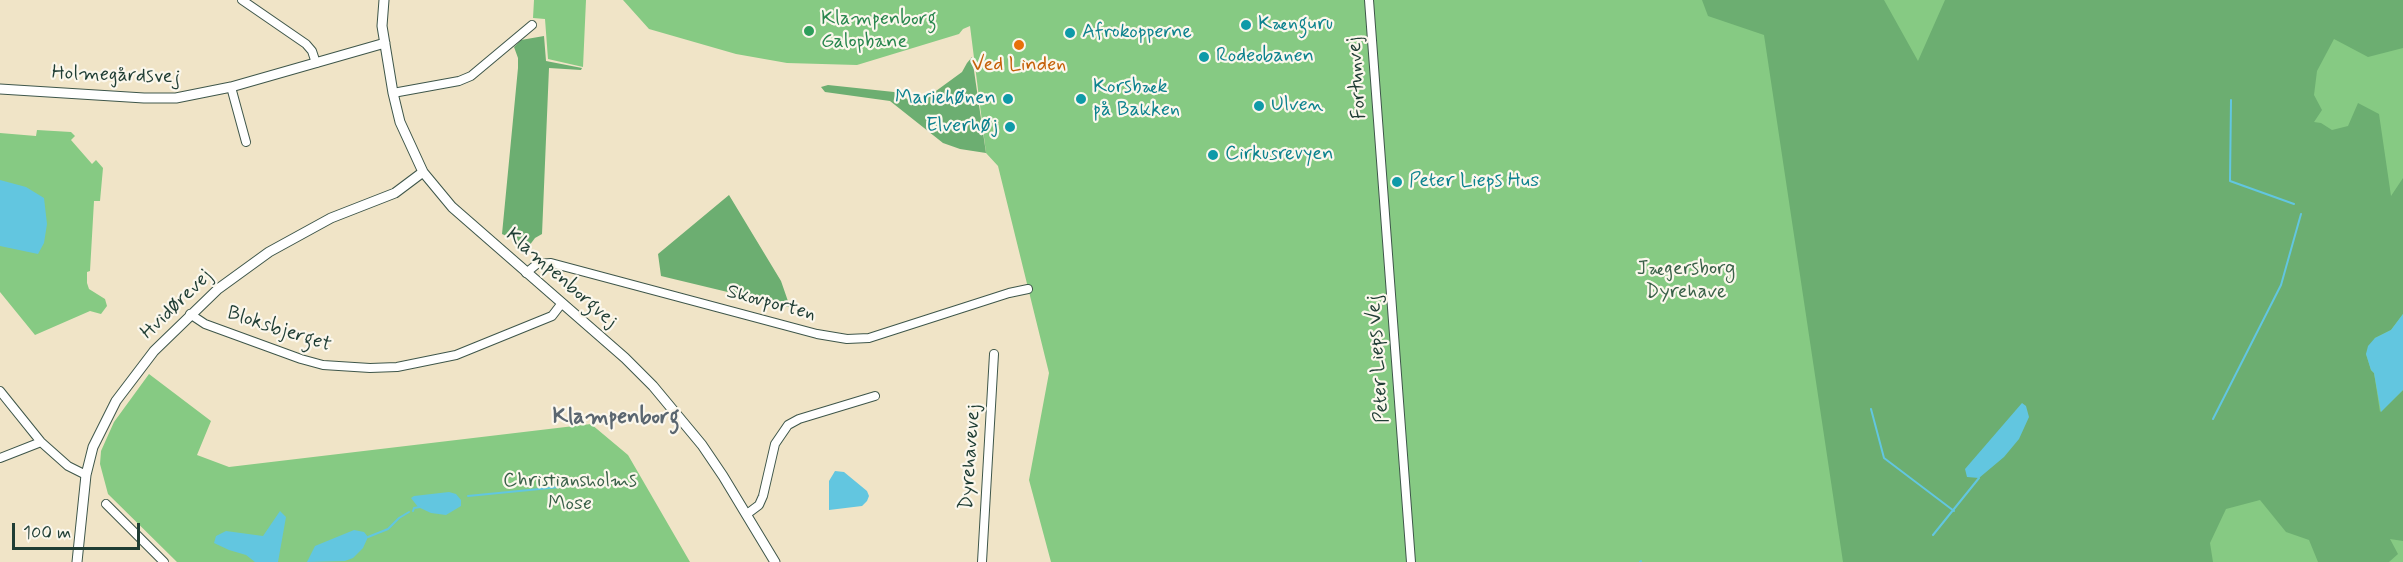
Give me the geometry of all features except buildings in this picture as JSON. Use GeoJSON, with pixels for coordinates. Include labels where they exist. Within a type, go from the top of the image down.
{"type":"FeatureCollection","features":[{"type":"Feature","properties":{"kind":"street"},"geometry":{"type":"LineString","coordinates":[[242,0],[306,44],[312,51],[316,63]]}},
{"type":"Feature","properties":{"kind":"street","name":"Klampenborgvej"},"geometry":{"type":"LineString","coordinates":[[384,0],[382,26],[393,93],[400,122],[423,172],[452,207],[625,358],[679,415],[718,468],[775,562]]}},
{"type":"Feature","properties":{"kind":"street","name":"Fortunvej"},"geometry":{"type":"LineString","coordinates":[[1369,0],[1380,154]]}},
{"type":"Feature","properties":{"kind":"street"},"geometry":{"type":"LineString","coordinates":[[393,93],[459,81],[471,76],[532,25]]}},
{"type":"Feature","properties":{"kind":"street","name":"Holmegårdsvej"},"geometry":{"type":"LineString","coordinates":[[0,89],[165,98],[199,94],[385,43]]}},
{"type":"Feature","properties":{"kind":"street"},"geometry":{"type":"LineString","coordinates":[[231,87],[246,142]]}},
{"type":"Feature","properties":{"kind":"street","name":"Peter Lieps Vej"},"geometry":{"type":"LineString","coordinates":[[1380,154],[1411,562]]}},
{"type":"Feature","properties":{"kind":"street","name":"Hvidørevej"},"geometry":{"type":"LineString","coordinates":[[77,562],[86,475],[93,447],[116,401],[154,351],[218,289],[269,252],[331,218],[395,193],[423,172]]}},
{"type":"Feature","properties":{"kind":"street","name":"Skovporten"},"geometry":{"type":"LineString","coordinates":[[526,273],[537,264],[551,263],[817,334],[847,339],[869,339],[1009,292],[1028,289]]}},
{"type":"Feature","properties":{"kind":"street","name":"Bloksbjerget"},"geometry":{"type":"LineString","coordinates":[[190,314],[206,324],[301,359],[323,364],[370,368],[408,365],[456,355],[552,316],[562,303]]}},
{"type":"Feature","properties":{"kind":"street","name":"Dyrehavevej"},"geometry":{"type":"LineString","coordinates":[[982,562],[994,354]]}},
{"type":"Feature","properties":{"kind":"street"},"geometry":{"type":"LineString","coordinates":[[0,391],[41,442],[68,466],[86,475]]}},
{"type":"Feature","properties":{"kind":"street"},"geometry":{"type":"LineString","coordinates":[[747,514],[759,505],[775,444],[788,425],[799,418],[875,396]]}},
{"type":"Feature","properties":{"kind":"street"},"geometry":{"type":"LineString","coordinates":[[0,458],[41,442]]}},
{"type":"Feature","properties":{"kind":"street"},"geometry":{"type":"LineString","coordinates":[[106,504],[164,562]]}},
{"type":"Feature","properties":{"kind":"green space"},"geometry":{"type":"Polygon","coordinates":[[[534,0],[586,0],[583,67],[548,59],[545,19],[533,18],[534,0]]]}},
{"type":"Feature","properties":{"kind":"green space","name":"Jægersborg Dyrehave"},"geometry":{"type":"Polygon","coordinates":[[[623,0],[2403,0],[2403,562],[1051,562],[1029,480],[1049,373],[998,166],[986,153],[970,26],[959,34],[857,65],[787,63],[736,54],[649,29],[623,0]]]}},
{"type":"Feature","properties":{"kind":"green space"},"geometry":{"type":"Polygon","coordinates":[[[1702,0],[1884,0],[1918,61],[1945,0],[2403,0],[2403,48],[2368,57],[2334,39],[2317,71],[2314,95],[2322,110],[2314,122],[2321,123],[2332,130],[2348,126],[2358,103],[2379,114],[2391,196],[2403,178],[2403,314],[2391,330],[2375,338],[2366,354],[2374,373],[2380,412],[2403,390],[2403,541],[2390,539],[2398,554],[2389,562],[2318,562],[2309,540],[2286,532],[2260,500],[2226,509],[2210,543],[2213,562],[1843,562],[1764,35],[1708,16],[1702,0]]]}},
{"type":"Feature","properties":{"kind":"green space"},"geometry":{"type":"Polygon","coordinates":[[[544,36],[546,61],[582,68],[581,70],[549,68],[542,234],[535,238],[529,246],[502,234],[518,68],[518,58],[514,47],[521,40],[544,36]]]}},
{"type":"Feature","properties":{"kind":"green space"},"geometry":{"type":"Polygon","coordinates":[[[972,57],[986,153],[960,149],[943,143],[890,101],[825,92],[821,87],[828,85],[894,92],[913,102],[925,99],[962,72],[972,57]]]}},
{"type":"Feature","properties":{"kind":"green space"},"geometry":{"type":"Polygon","coordinates":[[[37,130],[71,132],[75,136],[71,140],[92,164],[96,160],[103,168],[100,201],[94,201],[90,271],[87,272],[87,283],[89,289],[105,299],[107,306],[101,314],[90,311],[35,335],[0,292],[0,133],[36,136],[37,130]]]}},
{"type":"Feature","properties":{"kind":"green space"},"geometry":{"type":"Polygon","coordinates":[[[729,195],[781,281],[790,307],[661,276],[658,254],[729,195]]]}},
{"type":"Feature","properties":{"kind":"green space","name":"Christiansholms Mose"},"geometry":{"type":"Polygon","coordinates":[[[149,374],[211,421],[197,455],[229,467],[591,424],[628,455],[690,562],[177,562],[108,494],[100,464],[101,451],[114,422],[149,374]]]}},
{"type":"Feature","properties":{"kind":"water"},"geometry":{"type":"Polygon","coordinates":[[[0,180],[26,187],[44,198],[47,224],[44,243],[38,254],[0,246],[0,180]]]}},
{"type":"Feature","properties":{"kind":"water"},"geometry":{"type":"Polygon","coordinates":[[[2403,314],[2403,390],[2381,412],[2374,373],[2366,354],[2368,346],[2375,338],[2391,330],[2403,314]]]}},
{"type":"Feature","properties":{"kind":"water"},"geometry":{"type":"Polygon","coordinates":[[[2022,403],[2026,406],[2029,417],[2019,439],[2004,457],[1979,478],[1967,477],[1965,469],[2022,403]]]}},
{"type":"Feature","properties":{"kind":"water"},"geometry":{"type":"Polygon","coordinates":[[[835,471],[844,472],[867,491],[869,496],[862,506],[829,510],[829,481],[835,471]]]}},
{"type":"Feature","properties":{"kind":"water"},"geometry":{"type":"Polygon","coordinates":[[[449,492],[456,494],[461,500],[461,506],[446,515],[431,513],[418,507],[411,498],[414,496],[449,492]]]}},
{"type":"Feature","properties":{"kind":"water"},"geometry":{"type":"Polygon","coordinates":[[[280,511],[286,517],[278,562],[255,562],[246,555],[214,543],[216,536],[226,531],[263,536],[280,511]]]}},
{"type":"Feature","properties":{"kind":"water"},"geometry":{"type":"Polygon","coordinates":[[[354,530],[364,532],[368,537],[363,548],[353,558],[345,561],[307,562],[315,546],[354,530]]]}},
{"type":"Feature","properties":{"kind":"waterway"},"geometry":{"type":"LineString","coordinates":[[2231,100],[2230,181],[2294,204]]}},
{"type":"Feature","properties":{"kind":"waterway"},"geometry":{"type":"LineString","coordinates":[[2213,419],[2281,285],[2301,214]]}},
{"type":"Feature","properties":{"kind":"waterway"},"geometry":{"type":"LineString","coordinates":[[1871,409],[1884,458],[1954,511]]}},
{"type":"Feature","properties":{"kind":"waterway"},"geometry":{"type":"LineString","coordinates":[[1933,535],[1979,478]]}},
{"type":"Feature","properties":{"kind":"waterway"},"geometry":{"type":"LineString","coordinates":[[468,496],[611,482]]}},
{"type":"Feature","properties":{"kind":"waterway"},"geometry":{"type":"LineString","coordinates":[[413,511],[414,508],[420,507]]}},
{"type":"Feature","properties":{"kind":"waterway"},"geometry":{"type":"LineString","coordinates":[[368,537],[388,529],[409,512]]}},
{"type":"Feature","properties":{"kind":"place","name":"Kænguru"},"geometry":{"type":"Point","coordinates":[1246,25]}},
{"type":"Feature","properties":{"kind":"place","name":"Klampenborg Galopbane"},"geometry":{"type":"Point","coordinates":[809,31]}},
{"type":"Feature","properties":{"kind":"place","name":"Afrokopperne"},"geometry":{"type":"Point","coordinates":[1070,33]}},
{"type":"Feature","properties":{"kind":"place","name":"Ved Linden"},"geometry":{"type":"Point","coordinates":[1019,45]}},
{"type":"Feature","properties":{"kind":"place","name":"Rodeobanen"},"geometry":{"type":"Point","coordinates":[1204,57]}},
{"type":"Feature","properties":{"kind":"place","name":"Mariehønen"},"geometry":{"type":"Point","coordinates":[1008,99]}},
{"type":"Feature","properties":{"kind":"place","name":"Korsbæk på Bakken"},"geometry":{"type":"Point","coordinates":[1081,99]}},
{"type":"Feature","properties":{"kind":"place","name":"Ulven"},"geometry":{"type":"Point","coordinates":[1259,106]}},
{"type":"Feature","properties":{"kind":"place","name":"Elverhøj"},"geometry":{"type":"Point","coordinates":[1010,127]}},
{"type":"Feature","properties":{"kind":"place","name":"Cirkusrevyen"},"geometry":{"type":"Point","coordinates":[1213,155]}},
{"type":"Feature","properties":{"kind":"place","name":"Peter Lieps Hus"},"geometry":{"type":"Point","coordinates":[1397,182]}},
{"type":"Feature","properties":{"kind":"district","name":"Klampenborg"},"geometry":{"type":"Point","coordinates":[616,418]}}]}
